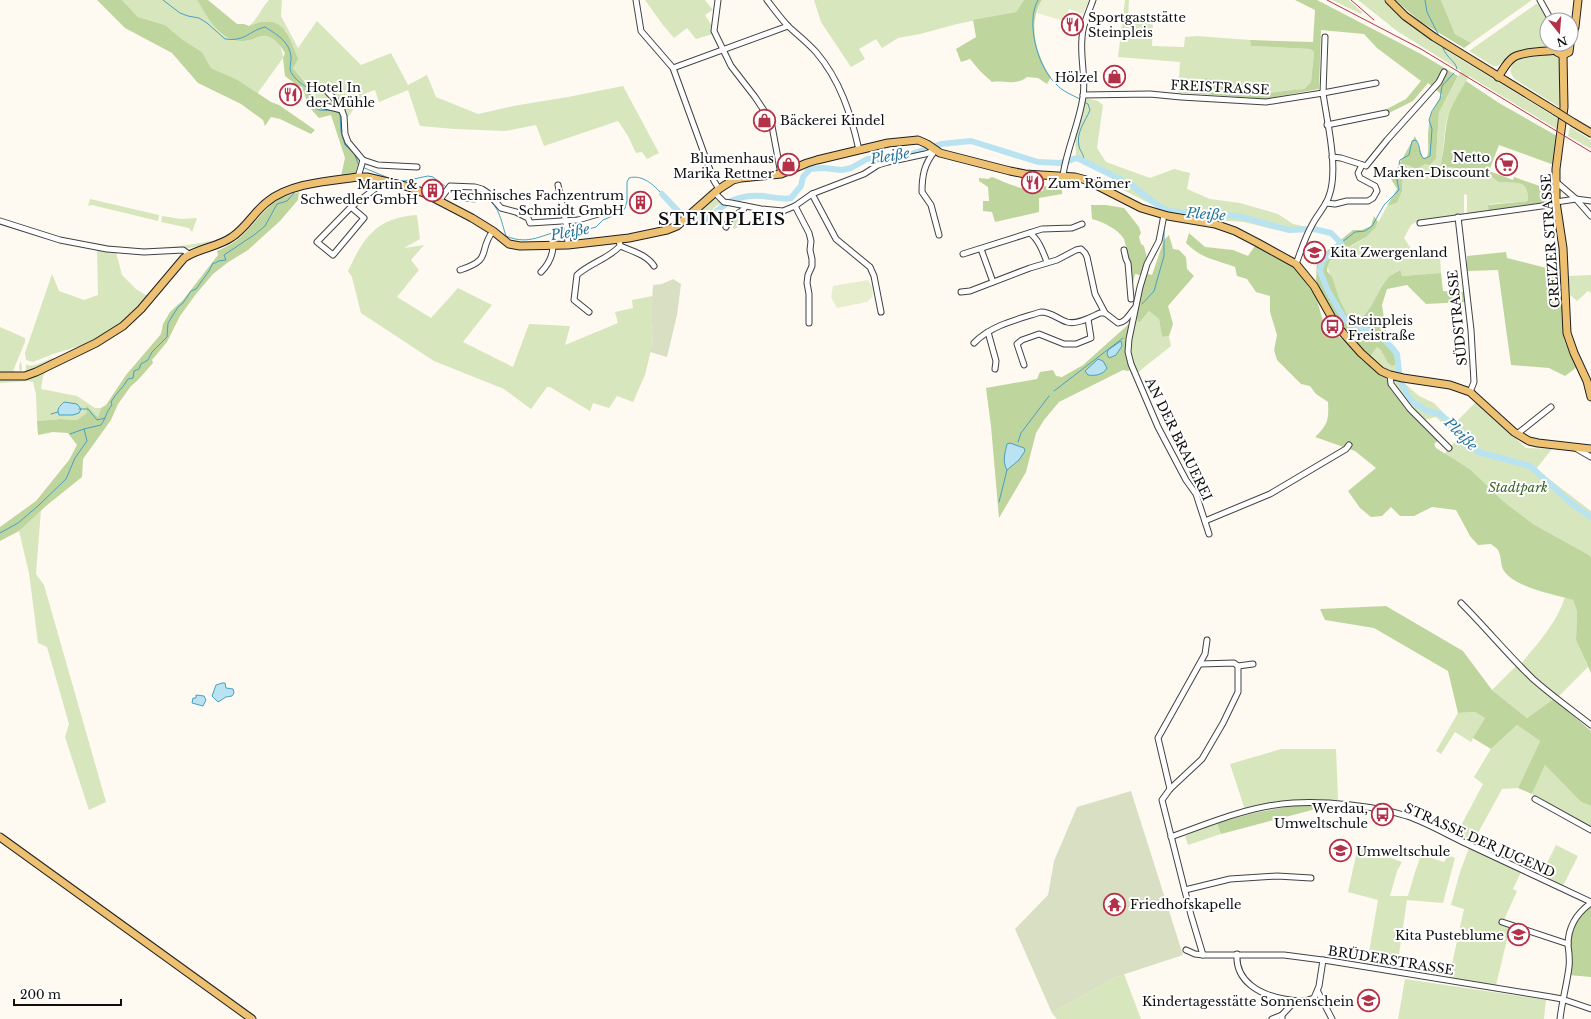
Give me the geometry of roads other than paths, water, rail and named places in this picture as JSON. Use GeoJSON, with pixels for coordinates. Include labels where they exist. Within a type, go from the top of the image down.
{"type":"FeatureCollection","features":[{"type":"Feature","properties":{"kind":"main road"},"geometry":{"type":"LineString","coordinates":[[1388,0],[1405,16],[1434,37],[1591,133]]}},
{"type":"Feature","properties":{"kind":"main road"},"geometry":{"type":"LineString","coordinates":[[1577,12],[1578,0]]}},
{"type":"Feature","properties":{"kind":"main road"},"geometry":{"type":"LineString","coordinates":[[1498,77],[1511,60],[1520,54],[1539,50]]}},
{"type":"Feature","properties":{"kind":"main road"},"geometry":{"type":"LineString","coordinates":[[1557,52],[1558,54],[1563,55],[1569,52]]}},
{"type":"Feature","properties":{"kind":"main road","name":"GREIZER STRASSE"},"geometry":{"type":"LineString","coordinates":[[1563,55],[1564,107],[1555,181],[1556,203],[1563,248],[1568,333],[1572,348],[1587,381],[1591,398]]}},
{"type":"Feature","properties":{"kind":"main road"},"geometry":{"type":"LineString","coordinates":[[1506,66],[1513,86]]}},
{"type":"Feature","properties":{"kind":"main road"},"geometry":{"type":"LineString","coordinates":[[0,376],[25,376],[36,372],[112,334],[134,317],[180,262],[189,254],[220,244],[234,236],[244,228],[267,202],[284,191],[297,186],[358,174],[380,181],[409,187],[472,218],[493,231],[504,241],[513,245],[620,243],[677,226],[717,189],[741,178],[782,174],[807,163],[907,140],[918,140],[940,153],[1025,174],[1064,175],[1086,180],[1141,208],[1164,215],[1215,224],[1235,231],[1296,264],[1314,286],[1336,325],[1381,371],[1403,378],[1450,385],[1470,392],[1517,434],[1525,439],[1538,443],[1591,449]]}},
{"type":"Feature","properties":{"kind":"main road"},"geometry":{"type":"LineString","coordinates":[[0,837],[252,1019]]}},
{"type":"Feature","properties":{"kind":"street"},"geometry":{"type":"LineString","coordinates":[[636,0],[641,31],[673,68],[717,189],[724,202],[783,211],[795,206],[812,194],[864,174],[888,162],[932,148]]}},
{"type":"Feature","properties":{"kind":"street"},"geometry":{"type":"LineString","coordinates":[[718,0],[714,31],[731,66],[771,121],[782,174]]}},
{"type":"Feature","properties":{"kind":"street"},"geometry":{"type":"LineString","coordinates":[[767,0],[788,26],[815,51],[836,81],[852,121],[859,150]]}},
{"type":"Feature","properties":{"kind":"street"},"geometry":{"type":"LineString","coordinates":[[1064,175],[1067,155],[1079,120],[1083,98],[1082,38],[1087,16],[1093,0]]}},
{"type":"Feature","properties":{"kind":"street"},"geometry":{"type":"LineString","coordinates":[[1540,0],[1547,12]]}},
{"type":"Feature","properties":{"kind":"street"},"geometry":{"type":"LineString","coordinates":[[673,68],[788,26]]}},
{"type":"Feature","properties":{"kind":"street"},"geometry":{"type":"LineString","coordinates":[[1296,264],[1311,226],[1326,203],[1332,184],[1332,157],[1323,93],[1325,37]]}},
{"type":"Feature","properties":{"kind":"street"},"geometry":{"type":"LineString","coordinates":[[1332,157],[1342,158],[1366,166],[1387,140],[1439,82],[1444,72]]}},
{"type":"Feature","properties":{"kind":"street","name":"FREISTRASSE"},"geometry":{"type":"LineString","coordinates":[[1083,98],[1150,94],[1266,102],[1376,83]]}},
{"type":"Feature","properties":{"kind":"street"},"geometry":{"type":"LineString","coordinates":[[324,88],[334,98],[342,110],[345,134],[348,142],[363,160],[378,165],[417,167]]}},
{"type":"Feature","properties":{"kind":"street"},"geometry":{"type":"LineString","coordinates":[[316,104],[342,110]]}},
{"type":"Feature","properties":{"kind":"street"},"geometry":{"type":"LineString","coordinates":[[1327,125],[1386,113]]}},
{"type":"Feature","properties":{"kind":"street"},"geometry":{"type":"LineString","coordinates":[[932,148],[927,161],[922,192],[931,205],[939,235]]}},
{"type":"Feature","properties":{"kind":"street"},"geometry":{"type":"LineString","coordinates":[[358,174],[363,160]]}},
{"type":"Feature","properties":{"kind":"street"},"geometry":{"type":"LineString","coordinates":[[1326,203],[1331,204],[1347,201],[1368,200],[1373,198],[1377,191],[1375,186],[1360,178],[1358,174],[1362,165]]}},
{"type":"Feature","properties":{"kind":"street"},"geometry":{"type":"LineString","coordinates":[[351,207],[364,218],[333,255],[317,242],[351,207],[376,188],[380,181]]}},
{"type":"Feature","properties":{"kind":"street"},"geometry":{"type":"LineString","coordinates":[[1555,181],[1576,199],[1591,216]]}},
{"type":"Feature","properties":{"kind":"street"},"geometry":{"type":"LineString","coordinates":[[558,185],[567,230],[568,245]]}},
{"type":"Feature","properties":{"kind":"street"},"geometry":{"type":"LineString","coordinates":[[438,201],[450,186],[482,189],[488,193],[501,208],[516,212],[528,218],[530,224],[578,220],[605,212]]}},
{"type":"Feature","properties":{"kind":"street"},"geometry":{"type":"LineString","coordinates":[[812,194],[836,239],[870,267],[874,276],[881,312]]}},
{"type":"Feature","properties":{"kind":"street"},"geometry":{"type":"LineString","coordinates":[[1420,223],[1576,199],[1591,201]]}},
{"type":"Feature","properties":{"kind":"street"},"geometry":{"type":"LineString","coordinates":[[726,227],[729,220],[744,209],[745,206]]}},
{"type":"Feature","properties":{"kind":"street"},"geometry":{"type":"LineString","coordinates":[[795,206],[809,233],[811,241],[810,250],[812,266],[808,275],[807,283],[809,294],[809,323]]}},
{"type":"Feature","properties":{"kind":"street","name":"AN DER BRAUEREI"},"geometry":{"type":"LineString","coordinates":[[1164,215],[1159,241],[1147,264],[1138,298],[1129,339],[1128,352],[1131,364],[1158,427],[1186,480],[1196,494],[1209,534]]}},
{"type":"Feature","properties":{"kind":"street","name":"SÜDSTRASSE"},"geometry":{"type":"LineString","coordinates":[[1458,217],[1474,382],[1470,392]]}},
{"type":"Feature","properties":{"kind":"street"},"geometry":{"type":"LineString","coordinates":[[0,221],[60,240],[92,246],[122,251],[183,250],[189,254]]}},
{"type":"Feature","properties":{"kind":"street"},"geometry":{"type":"LineString","coordinates":[[963,254],[1030,233],[1042,230],[1072,228],[1082,224]]}},
{"type":"Feature","properties":{"kind":"street"},"geometry":{"type":"LineString","coordinates":[[460,270],[477,263],[482,259],[493,231]]}},
{"type":"Feature","properties":{"kind":"street"},"geometry":{"type":"LineString","coordinates":[[1030,233],[1034,236],[1047,262]]}},
{"type":"Feature","properties":{"kind":"street"},"geometry":{"type":"LineString","coordinates":[[590,312],[574,300],[577,275],[591,265],[614,253],[620,243],[651,262],[654,266]]}},
{"type":"Feature","properties":{"kind":"street"},"geometry":{"type":"LineString","coordinates":[[541,272],[547,266],[553,251],[553,245]]}},
{"type":"Feature","properties":{"kind":"street"},"geometry":{"type":"LineString","coordinates":[[981,249],[994,282]]}},
{"type":"Feature","properties":{"kind":"street"},"geometry":{"type":"LineString","coordinates":[[961,292],[970,291],[1064,257],[1076,250],[1081,249],[1085,253],[1091,271],[1095,294],[1104,313],[1118,322],[1121,322],[1125,320],[1136,307]]}},
{"type":"Feature","properties":{"kind":"street"},"geometry":{"type":"LineString","coordinates":[[1124,250],[1128,263],[1131,297],[1138,298]]}},
{"type":"Feature","properties":{"kind":"street"},"geometry":{"type":"LineString","coordinates":[[974,343],[988,332],[1003,325],[1041,312],[1046,312],[1066,322],[1073,323],[1088,319],[1100,313],[1104,313]]}},
{"type":"Feature","properties":{"kind":"street"},"geometry":{"type":"LineString","coordinates":[[1024,365],[1017,344],[1022,340],[1039,334],[1064,344],[1076,344],[1091,338],[1088,319]]}},
{"type":"Feature","properties":{"kind":"street"},"geometry":{"type":"LineString","coordinates":[[988,332],[996,361],[995,369]]}},
{"type":"Feature","properties":{"kind":"street"},"geometry":{"type":"LineString","coordinates":[[1392,375],[1391,384],[1410,409],[1449,448]]}},
{"type":"Feature","properties":{"kind":"street"},"geometry":{"type":"LineString","coordinates":[[1517,434],[1551,407]]}},
{"type":"Feature","properties":{"kind":"street"},"geometry":{"type":"LineString","coordinates":[[1205,521],[1270,494],[1346,449],[1350,445]]}},
{"type":"Feature","properties":{"kind":"street"},"geometry":{"type":"LineString","coordinates":[[1573,446],[1591,457]]}},
{"type":"Feature","properties":{"kind":"street"},"geometry":{"type":"LineString","coordinates":[[1461,603],[1487,628],[1502,648],[1534,680],[1591,725]]}},
{"type":"Feature","properties":{"kind":"street"},"geometry":{"type":"LineString","coordinates":[[1170,789],[1158,738],[1205,654],[1207,640]]}},
{"type":"Feature","properties":{"kind":"street"},"geometry":{"type":"LineString","coordinates":[[1200,664],[1234,663],[1238,666],[1253,664]]}},
{"type":"Feature","properties":{"kind":"street"},"geometry":{"type":"LineString","coordinates":[[1203,954],[1162,800],[1170,789],[1202,759],[1223,723],[1238,692],[1238,666]]}},
{"type":"Feature","properties":{"kind":"street"},"geometry":{"type":"LineString","coordinates":[[1535,799],[1591,830]]}},
{"type":"Feature","properties":{"kind":"street","name":"STRASSE DER JUGEND"},"geometry":{"type":"LineString","coordinates":[[1171,837],[1241,813],[1292,803],[1362,807],[1407,816],[1591,902]]}},
{"type":"Feature","properties":{"kind":"street"},"geometry":{"type":"LineString","coordinates":[[1185,890],[1230,879],[1277,876],[1311,878]]}},
{"type":"Feature","properties":{"kind":"street"},"geometry":{"type":"LineString","coordinates":[[1560,1019],[1562,999],[1569,966],[1569,933],[1576,917],[1581,910],[1591,902]]}},
{"type":"Feature","properties":{"kind":"street"},"geometry":{"type":"LineString","coordinates":[[1502,922],[1568,944]]}},
{"type":"Feature","properties":{"kind":"street","name":"BRÜDERSTRASSE"},"geometry":{"type":"LineString","coordinates":[[1186,950],[1195,954],[1284,955],[1323,960],[1562,999],[1591,1009]]}},
{"type":"Feature","properties":{"kind":"street"},"geometry":{"type":"LineString","coordinates":[[1237,954],[1236,963],[1241,975],[1252,986],[1264,994],[1306,1002],[1314,998],[1318,992],[1323,960]]}},
{"type":"Feature","properties":{"kind":"street"},"geometry":{"type":"LineString","coordinates":[[1318,992],[1332,1019]]}},
{"type":"Feature","properties":{"kind":"street"},"geometry":{"type":"LineString","coordinates":[[1272,1019],[1282,1017],[1295,1001]]}},
{"type":"Feature","properties":{"kind":"water"},"geometry":{"type":"Polygon","coordinates":[[[1121,341],[1122,346],[1116,355],[1109,358],[1107,354],[1108,350],[1121,341]]]}},
{"type":"Feature","properties":{"kind":"water"},"geometry":{"type":"Polygon","coordinates":[[[1098,359],[1103,361],[1107,368],[1099,374],[1088,375],[1085,371],[1098,359]]]}},
{"type":"Feature","properties":{"kind":"water"},"geometry":{"type":"Polygon","coordinates":[[[64,402],[77,404],[81,409],[79,413],[73,415],[59,415],[58,409],[64,402]]]}},
{"type":"Feature","properties":{"kind":"water"},"geometry":{"type":"Polygon","coordinates":[[[1010,443],[1024,448],[1025,451],[1019,460],[1007,470],[1004,457],[1007,444],[1010,443]]]}},
{"type":"Feature","properties":{"kind":"water"},"geometry":{"type":"Polygon","coordinates":[[[225,683],[226,688],[233,689],[234,693],[232,696],[226,697],[218,702],[212,696],[216,685],[225,683]]]}},
{"type":"Feature","properties":{"kind":"water"},"geometry":{"type":"Polygon","coordinates":[[[196,695],[204,696],[206,700],[203,706],[192,703],[193,698],[196,698],[196,695]]]}},
{"type":"Feature","properties":{"kind":"waterway","name":"Pleiße"},"geometry":{"type":"LineString","coordinates":[[163,0],[180,13],[199,18],[207,23],[225,39],[232,40],[242,38],[265,27],[279,36],[289,48],[291,72],[309,89],[314,106],[317,109],[335,111],[340,114],[341,132],[345,145],[354,153],[359,166]]}},
{"type":"Feature","properties":{"kind":"waterway"},"geometry":{"type":"LineString","coordinates":[[1038,0],[1034,9],[1033,32],[1039,56],[1050,77],[1056,84],[1064,91],[1080,99]]}},
{"type":"Feature","properties":{"kind":"waterway"},"geometry":{"type":"LineString","coordinates":[[1425,0],[1427,12],[1439,36]]}},
{"type":"Feature","properties":{"kind":"waterway"},"geometry":{"type":"LineString","coordinates":[[1443,48],[1457,69]]}},
{"type":"Feature","properties":{"kind":"waterway"},"geometry":{"type":"LineString","coordinates":[[1341,243],[1355,232],[1365,231],[1372,226],[1384,205],[1399,190],[1397,180],[1402,172],[1399,164],[1400,160],[1409,155],[1412,141],[1416,140],[1418,142],[1424,159],[1430,156],[1432,129],[1429,120],[1432,111],[1440,99],[1442,86],[1454,73]]}},
{"type":"Feature","properties":{"kind":"waterway"},"geometry":{"type":"LineString","coordinates":[[1084,102],[1088,104],[1090,110],[1082,127],[1078,141],[1084,161]]}},
{"type":"Feature","properties":{"kind":"waterway","name":"Pleiße"},"geometry":{"type":"LineString","coordinates":[[662,194],[680,213],[691,220],[704,222],[724,205],[744,197],[763,196],[780,199],[791,198],[801,186],[803,177],[810,169],[823,168],[842,170],[851,168],[867,159],[911,154],[941,144],[971,141],[1038,162],[1060,163],[1077,158],[1130,184],[1156,204],[1168,211],[1238,216],[1289,230],[1314,229],[1331,233],[1341,243],[1322,262],[1320,271],[1328,291],[1345,320],[1383,338],[1394,350],[1397,354],[1400,380],[1406,393],[1412,401],[1427,411],[1440,414],[1453,425],[1478,452],[1530,466],[1571,503],[1591,517]]}},
{"type":"Feature","properties":{"kind":"waterway","name":"Pleiße"},"geometry":{"type":"LineString","coordinates":[[362,167],[391,179]]}},
{"type":"Feature","properties":{"kind":"waterway","name":"Pleiße"},"geometry":{"type":"LineString","coordinates":[[394,180],[404,181],[428,176],[433,177],[446,187]]}},
{"type":"Feature","properties":{"kind":"waterway","name":"Pleiße"},"geometry":{"type":"LineString","coordinates":[[568,230],[586,230],[596,227],[603,220],[622,212],[627,201],[627,182],[629,178],[634,177],[643,179],[662,194]]}},
{"type":"Feature","properties":{"kind":"waterway","name":"Pleiße"},"geometry":{"type":"LineString","coordinates":[[450,191],[464,201],[475,202],[483,197],[488,200],[493,204],[499,213],[506,236],[514,239],[529,240],[565,230]]}},
{"type":"Feature","properties":{"kind":"waterway"},"geometry":{"type":"LineString","coordinates":[[0,533],[18,523],[66,479],[75,458],[87,441],[84,429],[101,425],[112,405],[111,402],[113,399],[128,379],[133,378],[134,371],[139,369],[141,364],[148,360],[152,352],[167,337],[168,323],[178,307],[183,303],[191,291],[196,289],[213,263],[226,260],[224,255],[265,226],[277,204],[287,201],[294,193]]}},
{"type":"Feature","properties":{"kind":"waterway"},"geometry":{"type":"LineString","coordinates":[[1142,304],[1154,291],[1164,256],[1164,231]]}},
{"type":"Feature","properties":{"kind":"waterway"},"geometry":{"type":"LineString","coordinates":[[1054,391],[1123,338]]}},
{"type":"Feature","properties":{"kind":"waterway"},"geometry":{"type":"LineString","coordinates":[[1018,442],[1021,433],[1049,396]]}},
{"type":"Feature","properties":{"kind":"waterway"},"geometry":{"type":"LineString","coordinates":[[79,409],[88,409],[97,420],[105,418]]}},
{"type":"Feature","properties":{"kind":"waterway"},"geometry":{"type":"LineString","coordinates":[[51,414],[58,412]]}},
{"type":"Feature","properties":{"kind":"waterway"},"geometry":{"type":"LineString","coordinates":[[70,434],[84,429]]}},
{"type":"Feature","properties":{"kind":"waterway"},"geometry":{"type":"LineString","coordinates":[[999,502],[1007,470]]}},
{"type":"Feature","properties":{"kind":"railway"},"geometry":{"type":"LineString","coordinates":[[1327,0],[1421,49],[1591,152]]}},
{"type":"Feature","properties":{"kind":"railway"},"geometry":{"type":"LineString","coordinates":[[1351,0],[1374,20]]}},
{"type":"Feature","properties":{"kind":"place","name":"Sportgaststätte Steinpleis"},"geometry":{"type":"Point","coordinates":[1073,24]}},
{"type":"Feature","properties":{"kind":"place","name":"Hölzel"},"geometry":{"type":"Point","coordinates":[1114,77]}},
{"type":"Feature","properties":{"kind":"place","name":"Hotel In der Mühle"},"geometry":{"type":"Point","coordinates":[291,94]}},
{"type":"Feature","properties":{"kind":"place","name":"Bäckerei Kindel"},"geometry":{"type":"Point","coordinates":[765,120]}},
{"type":"Feature","properties":{"kind":"place","name":"Netto Marken-Discount"},"geometry":{"type":"Point","coordinates":[1506,164]}},
{"type":"Feature","properties":{"kind":"place","name":"Blumenhaus Marika Rettner"},"geometry":{"type":"Point","coordinates":[789,165]}},
{"type":"Feature","properties":{"kind":"place","name":"Zum Römer"},"geometry":{"type":"Point","coordinates":[1032,183]}},
{"type":"Feature","properties":{"kind":"place","name":"Martin & Schwedler GmbH"},"geometry":{"type":"Point","coordinates":[433,191]}},
{"type":"Feature","properties":{"kind":"place","name":"Technisches Fachzentrum Schmidt GmbH"},"geometry":{"type":"Point","coordinates":[640,202]}},
{"type":"Feature","properties":{"kind":"place","name":"Kita Zwergenland"},"geometry":{"type":"Point","coordinates":[1315,252]}},
{"type":"Feature","properties":{"kind":"place","name":"Steinpleis Freistraße"},"geometry":{"type":"Point","coordinates":[1333,327]}},
{"type":"Feature","properties":{"kind":"place","name":"Werdau, Umweltschule"},"geometry":{"type":"Point","coordinates":[1383,815]}},
{"type":"Feature","properties":{"kind":"place","name":"Umweltschule"},"geometry":{"type":"Point","coordinates":[1341,851]}},
{"type":"Feature","properties":{"kind":"place","name":"Friedhofskapelle"},"geometry":{"type":"Point","coordinates":[1115,904]}},
{"type":"Feature","properties":{"kind":"place","name":"Kita Pusteblume"},"geometry":{"type":"Point","coordinates":[1519,935]}},
{"type":"Feature","properties":{"kind":"place","name":"Kindertagesstätte Sonnenschein"},"geometry":{"type":"Point","coordinates":[1369,1001]}},
{"type":"Feature","properties":{"kind":"district","name":"STEINPLEIS"},"geometry":{"type":"Point","coordinates":[722,219]}},
{"type":"Feature","properties":{"kind":"park label","name":"Stadtpark"},"geometry":{"type":"Point","coordinates":[1518,487]}}]}
